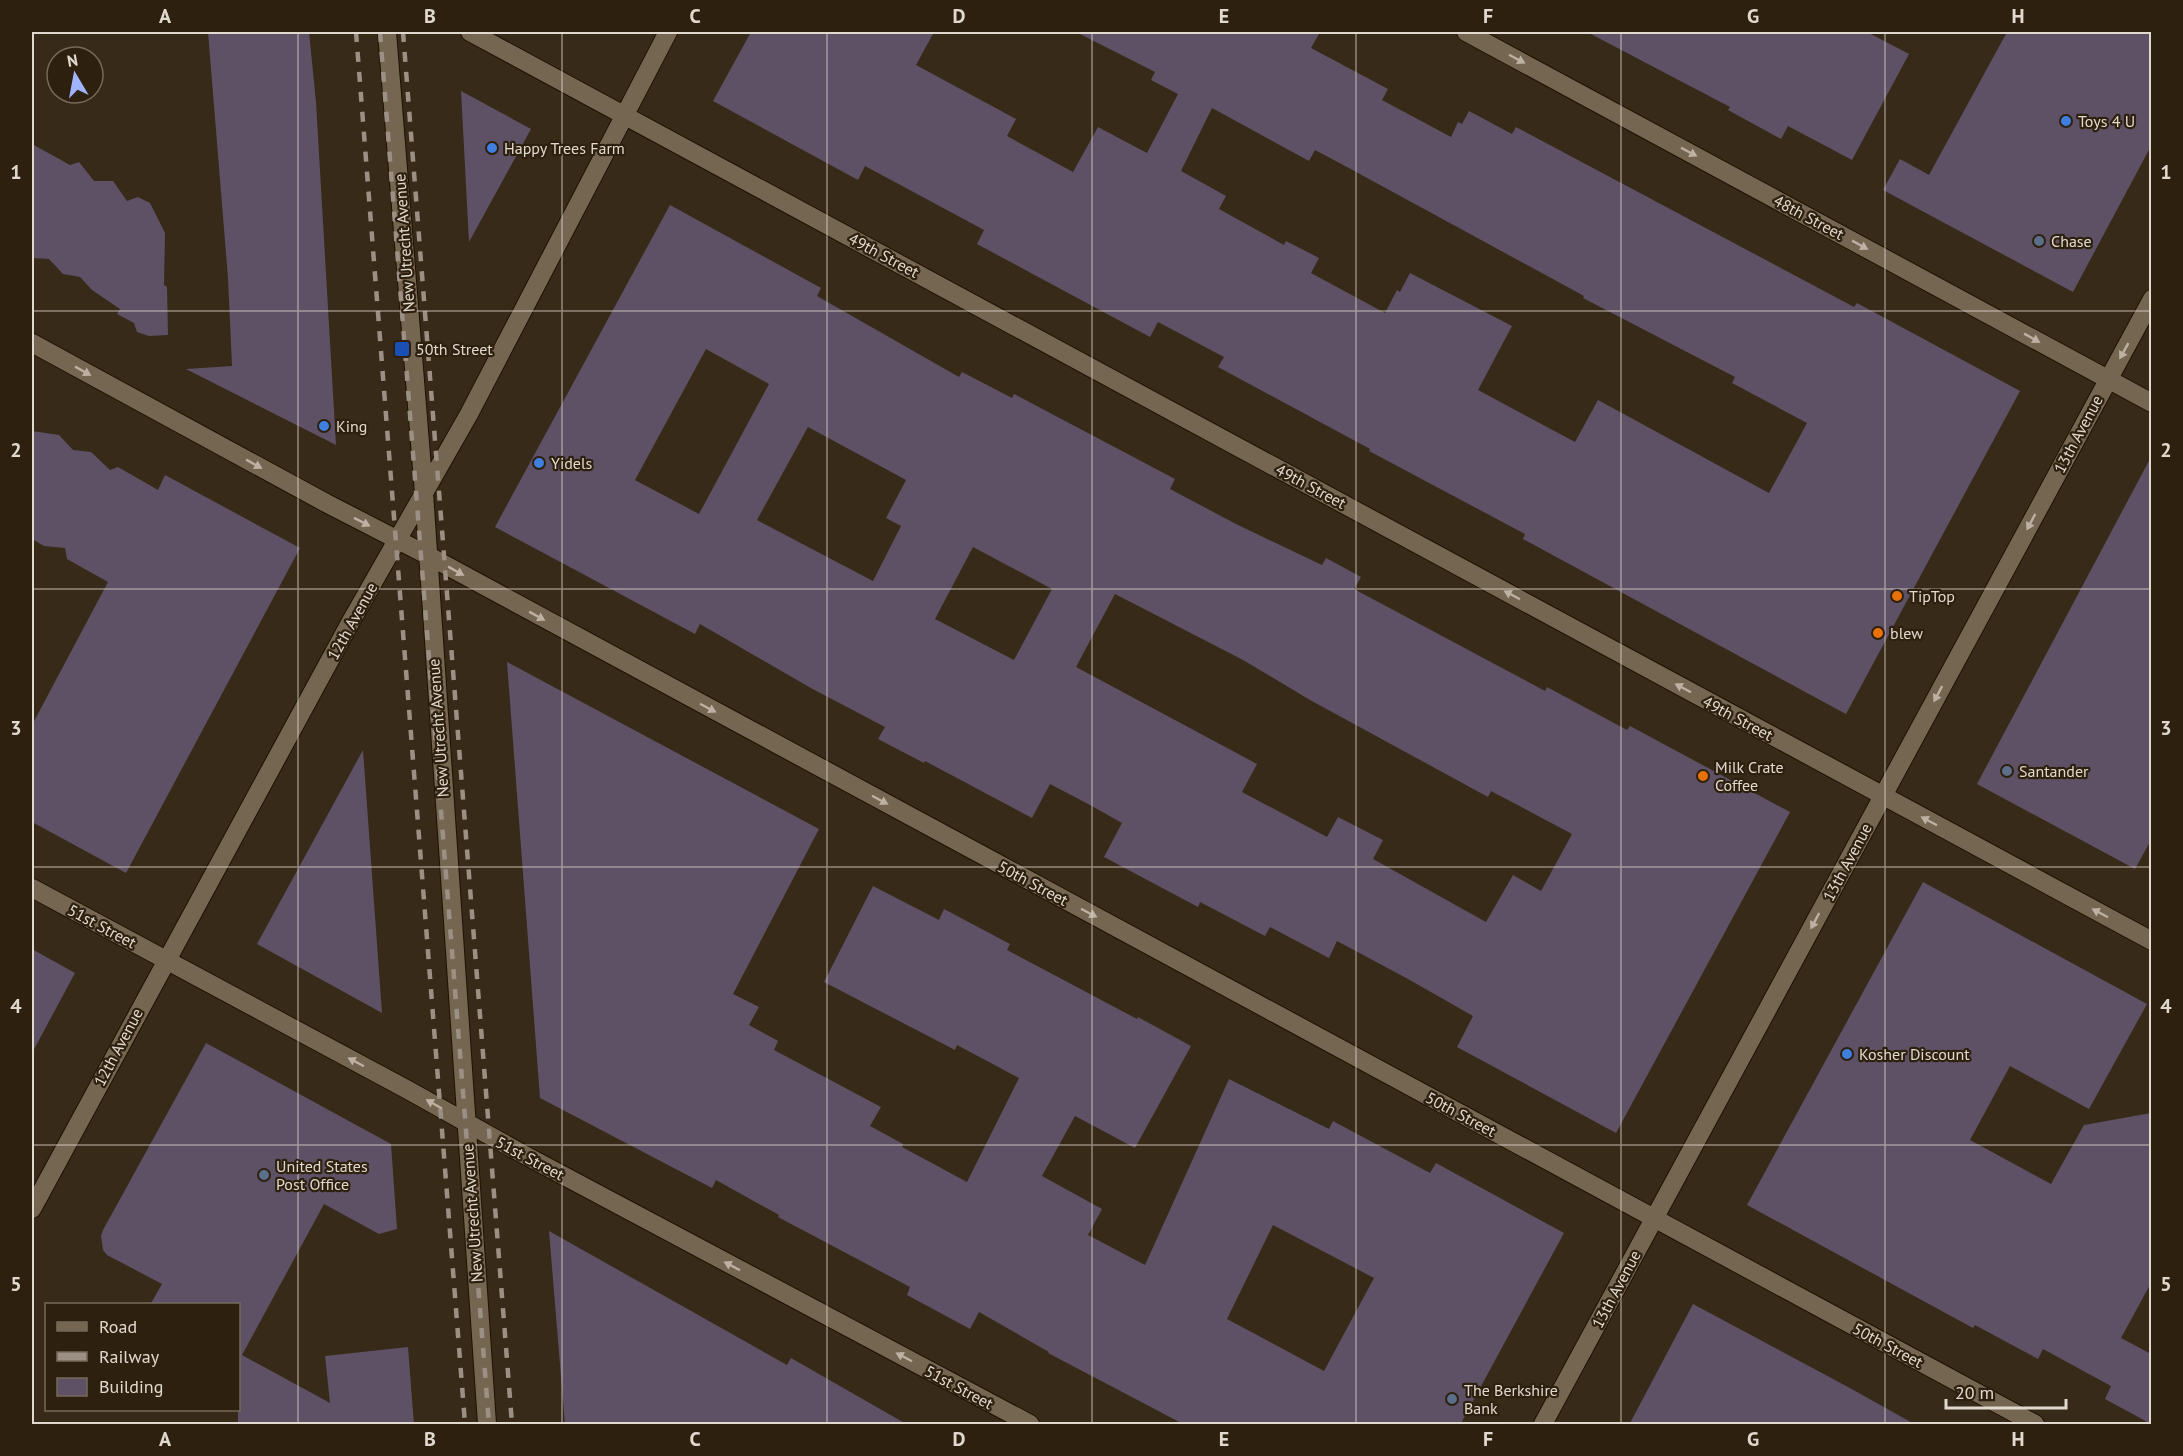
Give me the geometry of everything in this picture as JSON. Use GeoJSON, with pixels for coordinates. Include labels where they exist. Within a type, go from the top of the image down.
{"type":"FeatureCollection","features":[{"type":"Feature","properties":{"kind":"street","name":"New Utrecht Avenue"},"geometry":{"type":"LineString","coordinates":[[387,32],[424,493],[487,1425]]}},
{"type":"Feature","properties":{"kind":"street","name":"49th Street"},"geometry":{"type":"LineString","coordinates":[[471,32],[2151,941]]}},
{"type":"Feature","properties":{"kind":"street","name":"12th Avenue"},"geometry":{"type":"LineString","coordinates":[[32,1209],[350,623],[469,414],[623,114],[668,32]]}},
{"type":"Feature","properties":{"kind":"street","name":"48th Street"},"geometry":{"type":"LineString","coordinates":[[1466,32],[2151,403]]}},
{"type":"Feature","properties":{"kind":"street","name":"13th Avenue"},"geometry":{"type":"LineString","coordinates":[[1543,1425],[2151,299]]}},
{"type":"Feature","properties":{"kind":"street","name":"50th Street"},"geometry":{"type":"LineString","coordinates":[[32,343],[2034,1425]]}},
{"type":"Feature","properties":{"kind":"street","name":"51st Street"},"geometry":{"type":"LineString","coordinates":[[32,888],[1030,1425]]}},
{"type":"Feature","properties":{"kind":"building"},"geometry":{"type":"Polygon","coordinates":[[[208,32],[309,32],[316,102],[336,445],[186,369],[232,366],[228,278],[208,32]]]}},
{"type":"Feature","properties":{"kind":"building"},"geometry":{"type":"Polygon","coordinates":[[[751,32],[934,32],[916,65],[1016,119],[1007,136],[1073,172],[1098,127],[1147,153],[1178,94],[1151,80],[1155,72],[1076,32],[1320,32],[1311,48],[1388,89],[1382,100],[1451,137],[1458,122],[1462,124],[1469,111],[1512,134],[1516,127],[1854,307],[1857,303],[2020,391],[1846,714],[1523,539],[1525,534],[1218,367],[1224,357],[1158,322],[1150,337],[977,244],[984,230],[865,166],[858,180],[713,101],[751,32]],[[1212,108],[1181,171],[1226,196],[1219,209],[1284,245],[1286,241],[1319,258],[1311,273],[1385,313],[1397,290],[1400,292],[1410,273],[1512,326],[1478,390],[1575,442],[1598,400],[1769,493],[1807,423],[1732,383],[1735,377],[1583,298],[1584,296],[1315,150],[1309,161],[1212,108]]]}},
{"type":"Feature","properties":{"kind":"building"},"geometry":{"type":"Polygon","coordinates":[[[1587,32],[1867,32],[1909,54],[1852,160],[1788,126],[1781,139],[1728,110],[1730,107],[1587,32]]]}},
{"type":"Feature","properties":{"kind":"building"},"geometry":{"type":"Polygon","coordinates":[[[2007,32],[2151,32],[2151,146],[2073,292],[1883,190],[1900,159],[1929,175],[2007,32]]]}},
{"type":"Feature","properties":{"kind":"building","name":"Happy Trees Farm"},"geometry":{"type":"Polygon","coordinates":[[[461,91],[531,129],[469,242],[461,91]]]}},
{"type":"Feature","properties":{"kind":"building"},"geometry":{"type":"Polygon","coordinates":[[[32,144],[70,165],[79,162],[94,181],[113,181],[127,201],[138,197],[150,203],[165,233],[164,285],[167,287],[168,335],[149,336],[137,332],[134,323],[117,314],[120,309],[92,290],[80,277],[63,274],[49,259],[32,258],[32,144]]]}},
{"type":"Feature","properties":{"kind":"building"},"geometry":{"type":"Polygon","coordinates":[[[670,205],[821,288],[817,296],[959,377],[962,372],[1012,398],[1014,394],[1175,479],[1170,489],[1236,524],[1322,565],[1326,558],[1361,577],[1354,589],[1545,691],[1547,687],[1627,730],[1630,726],[1790,812],[1616,1133],[1457,1047],[1473,1016],[1408,979],[1337,941],[1329,958],[1270,927],[1265,936],[1200,902],[1198,907],[1104,857],[1122,823],[1090,805],[1050,784],[1032,818],[925,761],[924,763],[878,739],[885,727],[809,687],[700,624],[695,634],[495,527],[670,205]],[[706,349],[635,480],[699,514],[769,384],[706,349]],[[808,427],[757,520],[873,581],[901,526],[886,518],[906,480],[808,427]],[[973,547],[935,619],[1014,660],[1052,589],[973,547]],[[1115,594],[1076,667],[1257,764],[1242,792],[1327,837],[1338,817],[1383,840],[1373,859],[1486,922],[1513,875],[1541,891],[1572,834],[1491,791],[1488,797],[1310,700],[1243,660],[1115,594]]]}},
{"type":"Feature","properties":{"kind":"building"},"geometry":{"type":"Polygon","coordinates":[[[32,431],[59,435],[73,450],[91,452],[110,470],[118,467],[158,490],[165,475],[300,548],[126,873],[32,822],[32,725],[108,582],[67,559],[65,548],[44,546],[32,539],[32,431]]]}},
{"type":"Feature","properties":{"kind":"building"},"geometry":{"type":"Polygon","coordinates":[[[2151,457],[2151,840],[2135,869],[1977,784],[2151,457]]]}},
{"type":"Feature","properties":{"kind":"building"},"geometry":{"type":"Polygon","coordinates":[[[507,662],[819,829],[733,994],[759,1007],[749,1025],[778,1041],[774,1050],[881,1107],[870,1126],[903,1144],[902,1147],[967,1182],[1019,1078],[957,1045],[955,1050],[824,982],[873,886],[939,920],[944,909],[1010,944],[1007,950],[1191,1046],[1135,1148],[1075,1116],[1042,1176],[1102,1209],[1088,1235],[1145,1265],[1229,1079],[1329,1129],[1333,1121],[1430,1173],[1436,1163],[1564,1233],[1460,1425],[1185,1425],[1048,1353],[979,1312],[970,1329],[907,1295],[910,1287],[778,1217],[779,1215],[716,1180],[712,1188],[540,1098],[507,662]],[[1273,1225],[1227,1319],[1324,1371],[1374,1278],[1273,1225]]]}},
{"type":"Feature","properties":{"kind":"building"},"geometry":{"type":"Polygon","coordinates":[[[363,750],[382,1013],[257,944],[363,750]]]}},
{"type":"Feature","properties":{"kind":"building"},"geometry":{"type":"Polygon","coordinates":[[[1923,882],[2147,1004],[2089,1109],[2010,1066],[1970,1140],[2051,1184],[2084,1125],[2151,1113],[2151,1283],[2121,1338],[2151,1354],[2151,1424],[2105,1399],[2111,1386],[2043,1349],[2038,1359],[1975,1325],[1973,1328],[1747,1205],[1923,882]]]}},
{"type":"Feature","properties":{"kind":"building"},"geometry":{"type":"Polygon","coordinates":[[[32,949],[75,973],[32,1053],[32,949]]]}},
{"type":"Feature","properties":{"kind":"building","name":"United States Post Office"},"geometry":{"type":"Polygon","coordinates":[[[206,1043],[391,1144],[397,1229],[379,1234],[324,1204],[242,1355],[330,1403],[325,1356],[408,1347],[414,1425],[238,1425],[240,1303],[151,1303],[162,1284],[107,1255],[103,1250],[101,1236],[206,1043]]]}},
{"type":"Feature","properties":{"kind":"building"},"geometry":{"type":"Polygon","coordinates":[[[549,1231],[787,1365],[791,1358],[908,1425],[565,1425],[549,1231]]]}},
{"type":"Feature","properties":{"kind":"building"},"geometry":{"type":"Polygon","coordinates":[[[1693,1304],[1848,1387],[1916,1425],[1629,1425],[1693,1304]]]}},
{"type":"Feature","properties":{"kind":"railway"},"geometry":{"type":"LineString","coordinates":[[356,32],[465,1424]]}},
{"type":"Feature","properties":{"kind":"railway"},"geometry":{"type":"LineString","coordinates":[[380,32],[489,1424]]}},
{"type":"Feature","properties":{"kind":"railway"},"geometry":{"type":"LineString","coordinates":[[403,32],[512,1424]]}},
{"type":"Feature","properties":{"kind":"place","name":"Toys 4 U"},"geometry":{"type":"Point","coordinates":[2066,121]}},
{"type":"Feature","properties":{"kind":"place","name":"Happy Trees Farm"},"geometry":{"type":"Point","coordinates":[492,148]}},
{"type":"Feature","properties":{"kind":"place","name":"Chase"},"geometry":{"type":"Point","coordinates":[2039,241]}},
{"type":"Feature","properties":{"kind":"place","name":"50th Street"},"geometry":{"type":"Point","coordinates":[402,349]}},
{"type":"Feature","properties":{"kind":"place","name":"King"},"geometry":{"type":"Point","coordinates":[324,426]}},
{"type":"Feature","properties":{"kind":"place","name":"Yidels"},"geometry":{"type":"Point","coordinates":[539,463]}},
{"type":"Feature","properties":{"kind":"place","name":"TipTop"},"geometry":{"type":"Point","coordinates":[1897,596]}},
{"type":"Feature","properties":{"kind":"place","name":"blew"},"geometry":{"type":"Point","coordinates":[1878,633]}},
{"type":"Feature","properties":{"kind":"place","name":"Santander"},"geometry":{"type":"Point","coordinates":[2007,771]}},
{"type":"Feature","properties":{"kind":"place","name":"Milk Crate Coffee"},"geometry":{"type":"Point","coordinates":[1703,776]}},
{"type":"Feature","properties":{"kind":"place","name":"Kosher Discount"},"geometry":{"type":"Point","coordinates":[1847,1054]}},
{"type":"Feature","properties":{"kind":"place","name":"United States Post Office"},"geometry":{"type":"Point","coordinates":[264,1175]}},
{"type":"Feature","properties":{"kind":"place","name":"The Berkshire Bank"},"geometry":{"type":"Point","coordinates":[1452,1399]}}]}
